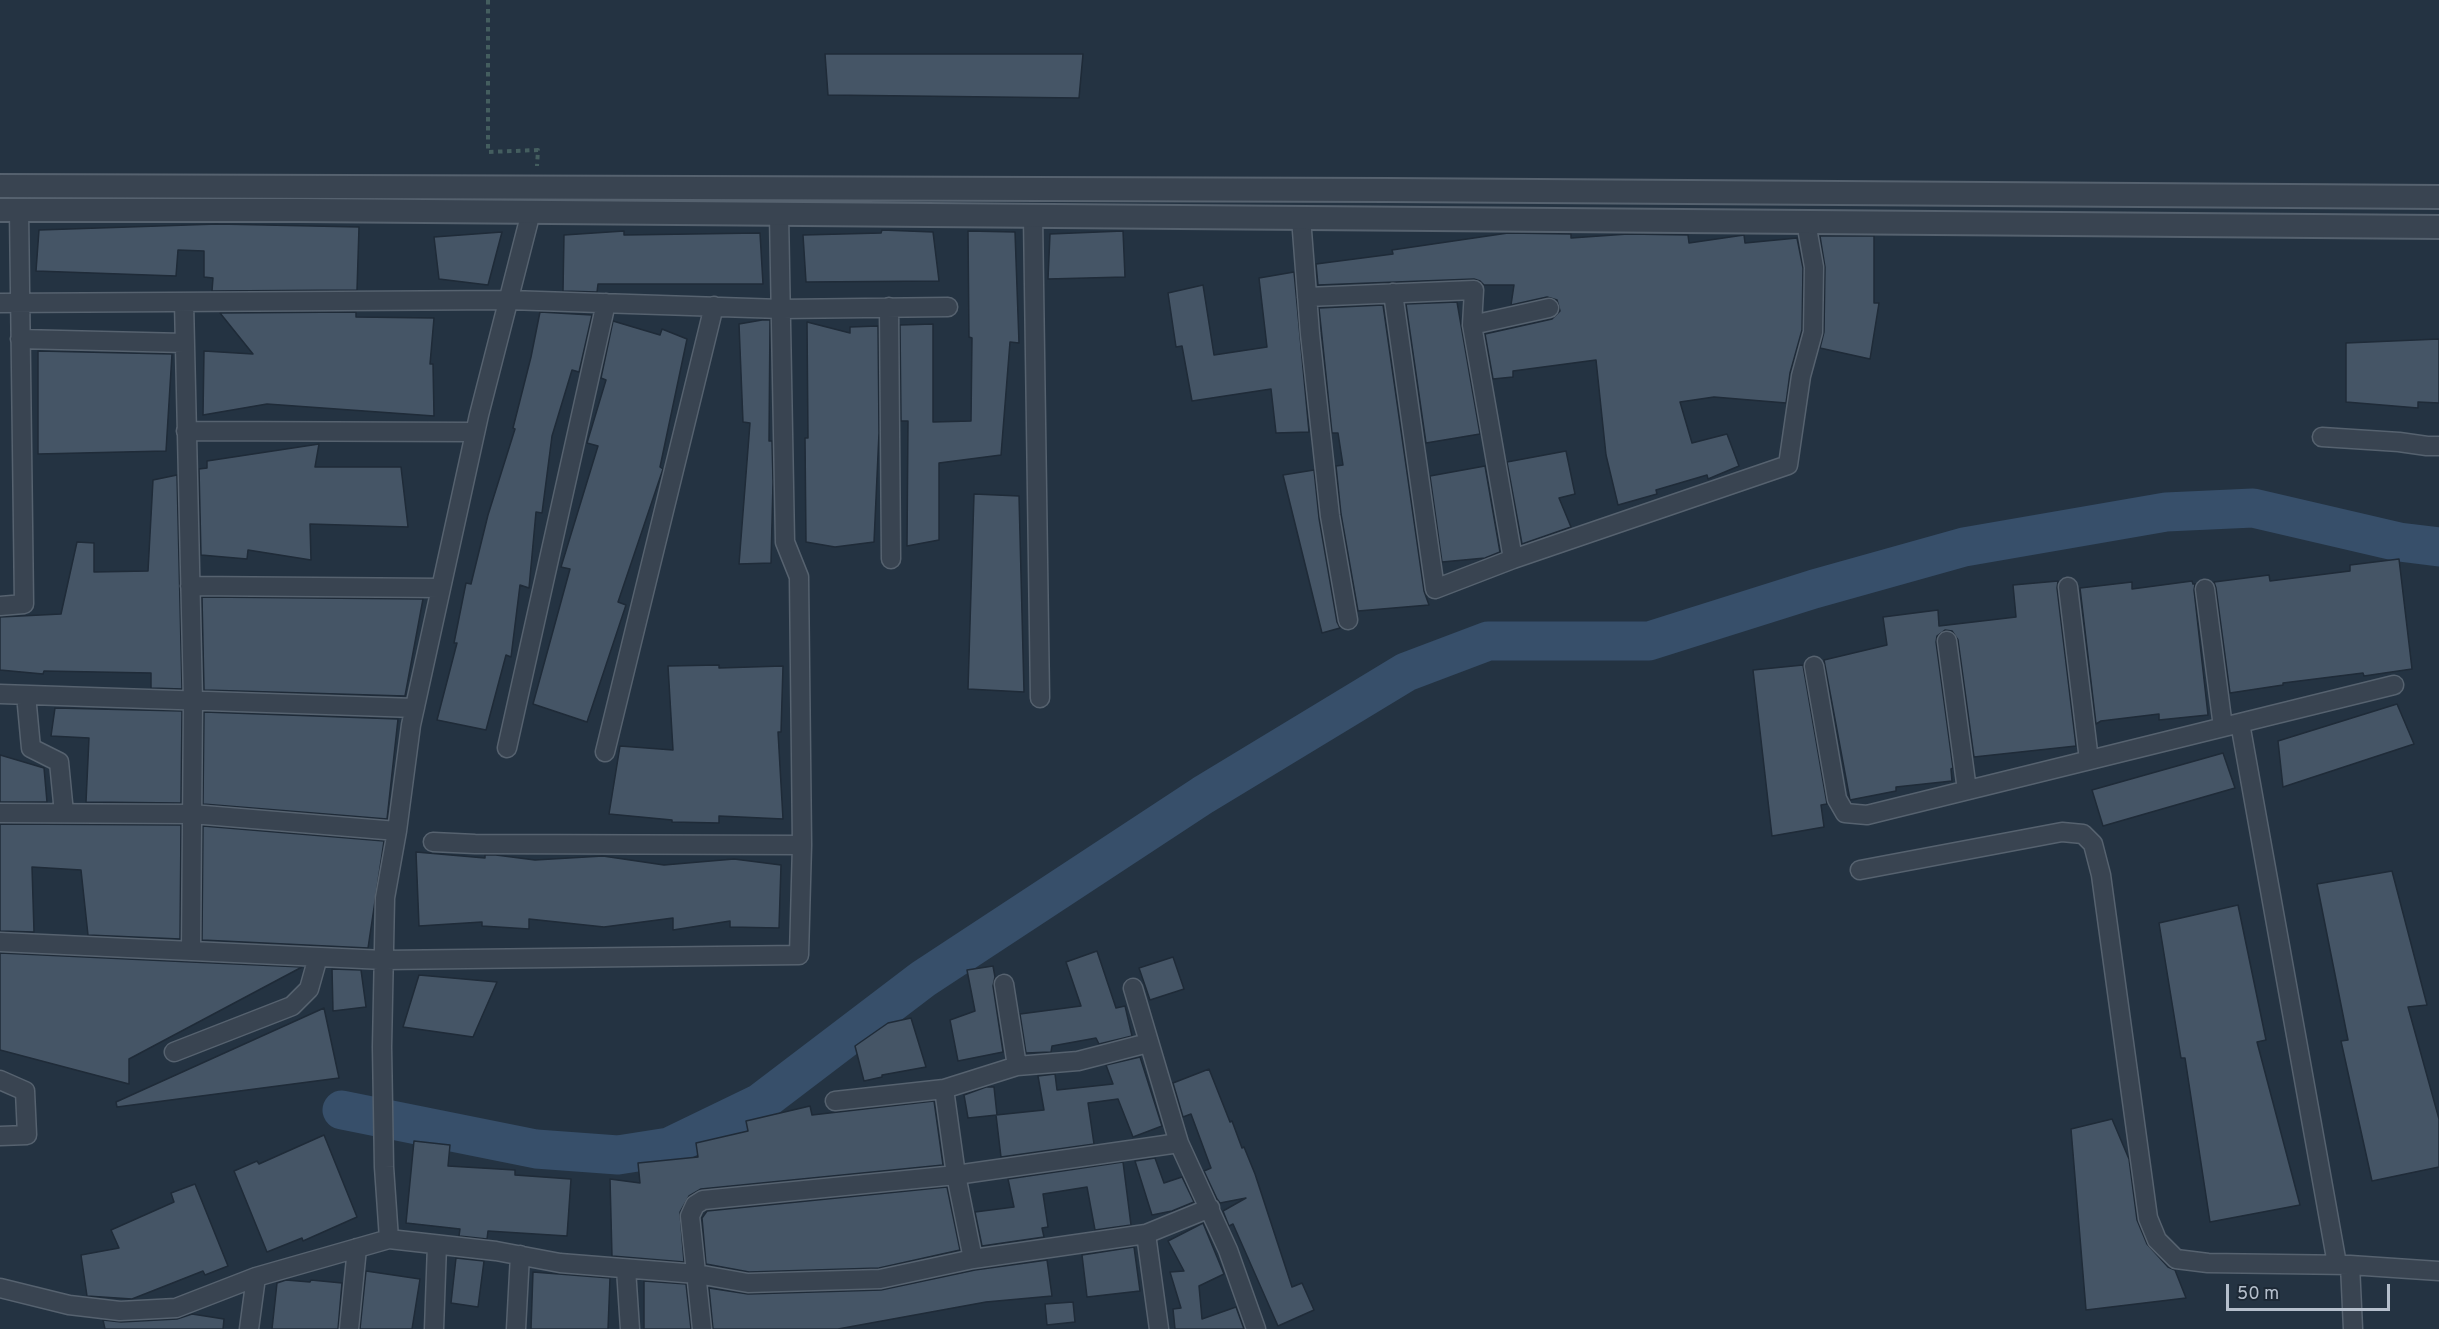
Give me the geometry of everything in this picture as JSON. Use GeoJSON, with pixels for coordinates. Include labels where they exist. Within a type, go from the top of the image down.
{"type":"FeatureCollection","features":[{"type":"Feature","properties":{"kind":"street"},"geometry":{"type":"LineString","coordinates":[[0,186],[1376,190],[2439,197]]}},
{"type":"Feature","properties":{"kind":"street"},"geometry":{"type":"LineString","coordinates":[[0,606],[24,604],[20,303],[9,210],[2439,227]]}},
{"type":"Feature","properties":{"kind":"street"},"geometry":{"type":"LineString","coordinates":[[389,1239],[384,1167],[382,1047],[385,898],[415,708],[475,432],[531,212]]}},
{"type":"Feature","properties":{"kind":"street"},"geometry":{"type":"LineString","coordinates":[[0,942],[384,960],[799,955],[802,845],[799,577],[785,542],[779,214]]}},
{"type":"Feature","properties":{"kind":"street"},"geometry":{"type":"LineString","coordinates":[[1033,216],[1040,698]]}},
{"type":"Feature","properties":{"kind":"street"},"geometry":{"type":"LineString","coordinates":[[1301,218],[1330,516],[1348,620]]}},
{"type":"Feature","properties":{"kind":"street"},"geometry":{"type":"LineString","coordinates":[[1393,293],[1435,589],[1514,559],[1788,465],[1801,376],[1813,332],[1814,267],[1806,222]]}},
{"type":"Feature","properties":{"kind":"street"},"geometry":{"type":"LineString","coordinates":[[1307,297],[1474,290],[1472,325],[1514,559]]}},
{"type":"Feature","properties":{"kind":"street"},"geometry":{"type":"LineString","coordinates":[[0,303],[509,300],[781,309],[948,306]]}},
{"type":"Feature","properties":{"kind":"street"},"geometry":{"type":"LineString","coordinates":[[184,302],[193,700],[191,951]]}},
{"type":"Feature","properties":{"kind":"street"},"geometry":{"type":"LineString","coordinates":[[507,748],[606,303]]}},
{"type":"Feature","properties":{"kind":"street"},"geometry":{"type":"LineString","coordinates":[[605,752],[714,306]]}},
{"type":"Feature","properties":{"kind":"street"},"geometry":{"type":"LineString","coordinates":[[889,307],[891,559]]}},
{"type":"Feature","properties":{"kind":"street"},"geometry":{"type":"LineString","coordinates":[[1472,325],[1549,308]]}},
{"type":"Feature","properties":{"kind":"street"},"geometry":{"type":"LineString","coordinates":[[20,339],[184,343]]}},
{"type":"Feature","properties":{"kind":"street"},"geometry":{"type":"LineString","coordinates":[[186,430],[475,432]]}},
{"type":"Feature","properties":{"kind":"street"},"geometry":{"type":"LineString","coordinates":[[2322,437],[2439,446]]}},
{"type":"Feature","properties":{"kind":"street"},"geometry":{"type":"LineString","coordinates":[[190,586],[441,588]]}},
{"type":"Feature","properties":{"kind":"street"},"geometry":{"type":"LineString","coordinates":[[2068,587],[2089,760]]}},
{"type":"Feature","properties":{"kind":"street"},"geometry":{"type":"LineString","coordinates":[[2205,589],[2344,1264],[2353,1329]]}},
{"type":"Feature","properties":{"kind":"street"},"geometry":{"type":"LineString","coordinates":[[1947,641],[1967,790]]}},
{"type":"Feature","properties":{"kind":"street"},"geometry":{"type":"LineString","coordinates":[[1814,666],[1838,799],[1845,813],[1867,814],[2394,685]]}},
{"type":"Feature","properties":{"kind":"street"},"geometry":{"type":"LineString","coordinates":[[0,694],[415,708]]}},
{"type":"Feature","properties":{"kind":"street"},"geometry":{"type":"LineString","coordinates":[[26,694],[31,748],[59,762],[64,813]]}},
{"type":"Feature","properties":{"kind":"street"},"geometry":{"type":"LineString","coordinates":[[0,813],[192,814],[397,831]]}},
{"type":"Feature","properties":{"kind":"street"},"geometry":{"type":"LineString","coordinates":[[1860,870],[2062,831],[2083,834],[2093,844],[2101,875],[2148,1218],[2157,1240],[2176,1259],[2208,1263],[2344,1264],[2439,1271]]}},
{"type":"Feature","properties":{"kind":"street"},"geometry":{"type":"LineString","coordinates":[[433,842],[802,845]]}},
{"type":"Feature","properties":{"kind":"street"},"geometry":{"type":"LineString","coordinates":[[174,1052],[292,1006],[309,989],[318,957]]}},
{"type":"Feature","properties":{"kind":"street"},"geometry":{"type":"LineString","coordinates":[[1004,984],[1017,1066]]}},
{"type":"Feature","properties":{"kind":"street"},"geometry":{"type":"LineString","coordinates":[[1134,988],[1148,1043],[1179,1143],[1228,1250],[1256,1329]]}},
{"type":"Feature","properties":{"kind":"street"},"geometry":{"type":"LineString","coordinates":[[835,1101],[944,1089],[1017,1066],[1078,1061],[1148,1043]]}},
{"type":"Feature","properties":{"kind":"street"},"geometry":{"type":"LineString","coordinates":[[0,1080],[25,1091],[27,1135],[0,1136]]}},
{"type":"Feature","properties":{"kind":"street"},"geometry":{"type":"LineString","coordinates":[[944,1089],[956,1175],[974,1259]]}},
{"type":"Feature","properties":{"kind":"street"},"geometry":{"type":"LineString","coordinates":[[702,1329],[690,1216],[694,1205],[702,1200],[956,1175],[1179,1143]]}},
{"type":"Feature","properties":{"kind":"street"},"geometry":{"type":"LineString","coordinates":[[0,1287],[69,1305],[120,1311],[176,1308],[256,1277],[389,1239],[520,1255],[560,1263],[697,1274],[748,1283],[880,1279],[974,1259],[1146,1234],[1210,1208]]}},
{"type":"Feature","properties":{"kind":"street"},"geometry":{"type":"LineString","coordinates":[[1146,1234],[1159,1329]]}},
{"type":"Feature","properties":{"kind":"street"},"geometry":{"type":"LineString","coordinates":[[434,1329],[437,1245]]}},
{"type":"Feature","properties":{"kind":"street"},"geometry":{"type":"LineString","coordinates":[[349,1329],[357,1248]]}},
{"type":"Feature","properties":{"kind":"street"},"geometry":{"type":"LineString","coordinates":[[516,1329],[520,1255]]}},
{"type":"Feature","properties":{"kind":"street"},"geometry":{"type":"LineString","coordinates":[[626,1269],[630,1329]]}},
{"type":"Feature","properties":{"kind":"street"},"geometry":{"type":"LineString","coordinates":[[249,1329],[256,1277]]}},
{"type":"Feature","properties":{"kind":"path"},"geometry":{"type":"LineString","coordinates":[[488,0],[488,152],[538,150]]}},
{"type":"Feature","properties":{"kind":"building"},"geometry":{"type":"Polygon","coordinates":[[[825,54],[1083,54],[1079,98],[828,95],[825,54]]]}},
{"type":"Feature","properties":{"kind":"building"},"geometry":{"type":"Polygon","coordinates":[[[218,224],[359,227],[357,290],[212,291],[213,278],[204,277],[204,251],[178,250],[176,276],[36,271],[39,230],[218,224]]]}},
{"type":"Feature","properties":{"kind":"building"},"geometry":{"type":"Polygon","coordinates":[[[882,230],[933,232],[939,281],[806,282],[803,235],[881,233],[882,230]]]}},
{"type":"Feature","properties":{"kind":"building"},"geometry":{"type":"Polygon","coordinates":[[[624,231],[624,235],[760,233],[763,284],[598,284],[597,292],[563,291],[564,235],[624,231]]]}},
{"type":"Feature","properties":{"kind":"building"},"geometry":{"type":"Polygon","coordinates":[[[968,231],[1015,232],[1019,343],[1010,342],[1001,455],[939,463],[939,540],[907,546],[908,421],[901,421],[900,325],[933,324],[933,422],[971,421],[972,338],[969,337],[968,231]]]}},
{"type":"Feature","properties":{"kind":"building"},"geometry":{"type":"Polygon","coordinates":[[[1123,231],[1125,277],[1048,279],[1050,234],[1123,231]]]}},
{"type":"Feature","properties":{"kind":"building"},"geometry":{"type":"Polygon","coordinates":[[[502,232],[488,285],[439,279],[434,237],[502,232]]]}},
{"type":"Feature","properties":{"kind":"building"},"geometry":{"type":"Polygon","coordinates":[[[1508,233],[1571,234],[1571,238],[1628,234],[1688,235],[1689,243],[1744,235],[1745,243],[1797,238],[1803,268],[1802,330],[1790,373],[1786,403],[1714,397],[1680,402],[1692,443],[1727,434],[1739,466],[1708,479],[1707,475],[1656,490],[1657,494],[1618,505],[1606,455],[1596,360],[1513,371],[1513,377],[1493,379],[1485,334],[1552,319],[1560,311],[1557,300],[1547,297],[1511,305],[1514,285],[1484,285],[1474,279],[1318,285],[1316,264],[1393,254],[1392,250],[1508,233]]]}},
{"type":"Feature","properties":{"kind":"building"},"geometry":{"type":"Polygon","coordinates":[[[1820,236],[1874,236],[1874,303],[1879,303],[1870,359],[1820,348],[1824,332],[1825,267],[1820,236]]]}},
{"type":"Feature","properties":{"kind":"building"},"geometry":{"type":"Polygon","coordinates":[[[1294,272],[1309,432],[1276,433],[1271,389],[1192,401],[1182,346],[1176,347],[1168,293],[1203,285],[1214,355],[1267,347],[1259,278],[1294,272]]]}},
{"type":"Feature","properties":{"kind":"building"},"geometry":{"type":"Polygon","coordinates":[[[1457,302],[1480,434],[1426,443],[1406,304],[1457,302]]]}},
{"type":"Feature","properties":{"kind":"building"},"geometry":{"type":"Polygon","coordinates":[[[1383,305],[1424,591],[1429,605],[1358,611],[1341,514],[1336,466],[1343,465],[1338,433],[1332,433],[1319,308],[1383,305]]]}},
{"type":"Feature","properties":{"kind":"building"},"geometry":{"type":"Polygon","coordinates":[[[356,312],[356,317],[434,318],[430,364],[433,364],[434,416],[267,404],[203,415],[204,351],[253,354],[220,313],[356,312]]]}},
{"type":"Feature","properties":{"kind":"building"},"geometry":{"type":"Polygon","coordinates":[[[540,312],[592,315],[579,372],[572,370],[552,436],[542,513],[536,512],[529,588],[520,585],[511,657],[506,655],[486,730],[437,720],[457,643],[454,643],[466,583],[471,584],[488,515],[515,429],[513,428],[540,312]]]}},
{"type":"Feature","properties":{"kind":"building"},"geometry":{"type":"Polygon","coordinates":[[[770,320],[769,441],[772,441],[773,482],[771,563],[739,564],[750,423],[743,422],[739,324],[770,320]]]}},
{"type":"Feature","properties":{"kind":"building"},"geometry":{"type":"Polygon","coordinates":[[[613,321],[660,335],[662,329],[687,339],[660,467],[663,469],[618,602],[626,605],[587,722],[533,704],[570,569],[561,567],[598,446],[587,443],[606,380],[601,378],[613,321]]]}},
{"type":"Feature","properties":{"kind":"building"},"geometry":{"type":"Polygon","coordinates":[[[807,322],[850,333],[850,327],[878,326],[879,433],[874,542],[835,547],[806,542],[807,322]]]}},
{"type":"Feature","properties":{"kind":"building"},"geometry":{"type":"Polygon","coordinates":[[[2439,339],[2439,403],[2418,402],[2418,408],[2346,402],[2346,343],[2439,339]]]}},
{"type":"Feature","properties":{"kind":"building"},"geometry":{"type":"Polygon","coordinates":[[[38,351],[172,354],[166,451],[38,454],[38,351]]]}},
{"type":"Feature","properties":{"kind":"building"},"geometry":{"type":"Polygon","coordinates":[[[319,444],[315,467],[401,467],[408,527],[310,524],[311,560],[248,550],[247,559],[201,555],[199,469],[207,468],[207,461],[319,444]]]}},
{"type":"Feature","properties":{"kind":"building"},"geometry":{"type":"Polygon","coordinates":[[[1566,451],[1575,494],[1559,498],[1571,527],[1522,544],[1507,462],[1566,451]]]}},
{"type":"Feature","properties":{"kind":"building"},"geometry":{"type":"Polygon","coordinates":[[[1485,466],[1500,552],[1485,558],[1442,562],[1430,476],[1485,466]]]}},
{"type":"Feature","properties":{"kind":"building"},"geometry":{"type":"Polygon","coordinates":[[[1314,470],[1319,518],[1337,622],[1340,628],[1322,633],[1283,475],[1314,470]]]}},
{"type":"Feature","properties":{"kind":"building"},"geometry":{"type":"Polygon","coordinates":[[[177,475],[182,689],[151,688],[151,673],[44,671],[43,674],[0,670],[0,617],[61,614],[77,542],[94,543],[94,572],[148,571],[153,480],[177,475]]]}},
{"type":"Feature","properties":{"kind":"building"},"geometry":{"type":"Polygon","coordinates":[[[974,494],[1019,496],[1024,692],[968,689],[974,494]]]}},
{"type":"Feature","properties":{"kind":"building"},"geometry":{"type":"Polygon","coordinates":[[[2399,559],[2412,669],[2283,683],[2283,685],[2230,693],[2214,582],[2269,575],[2270,581],[2350,571],[2350,565],[2399,559]]]}},
{"type":"Feature","properties":{"kind":"building"},"geometry":{"type":"Polygon","coordinates":[[[2058,581],[2076,746],[1974,757],[1958,640],[1952,631],[1945,630],[1937,636],[1936,642],[1953,768],[1951,769],[1952,781],[1896,787],[1896,791],[1850,800],[1824,660],[1887,645],[1883,617],[1938,610],[1939,626],[2016,617],[2013,585],[2058,581]]]}},
{"type":"Feature","properties":{"kind":"building"},"geometry":{"type":"Polygon","coordinates":[[[2192,581],[2195,584],[2208,715],[2159,720],[2159,714],[2101,721],[2096,724],[2080,588],[2132,582],[2132,589],[2192,581]]]}},
{"type":"Feature","properties":{"kind":"building"},"geometry":{"type":"Polygon","coordinates":[[[202,597],[423,599],[405,696],[204,690],[202,597]]]}},
{"type":"Feature","properties":{"kind":"building"},"geometry":{"type":"Polygon","coordinates":[[[719,665],[719,668],[783,666],[781,732],[778,732],[783,819],[719,816],[719,823],[672,822],[672,820],[609,814],[620,746],[673,750],[668,666],[719,665]]]}},
{"type":"Feature","properties":{"kind":"building"},"geometry":{"type":"Polygon","coordinates":[[[1803,665],[1827,804],[1821,805],[1824,827],[1772,836],[1753,670],[1803,665]]]}},
{"type":"Feature","properties":{"kind":"building"},"geometry":{"type":"Polygon","coordinates":[[[2397,704],[2414,744],[2283,787],[2278,741],[2397,704]]]}},
{"type":"Feature","properties":{"kind":"building"},"geometry":{"type":"Polygon","coordinates":[[[55,708],[182,711],[181,803],[86,802],[89,738],[51,736],[55,708]]]}},
{"type":"Feature","properties":{"kind":"building"},"geometry":{"type":"Polygon","coordinates":[[[204,712],[398,719],[387,819],[203,804],[204,712]]]}},
{"type":"Feature","properties":{"kind":"building"},"geometry":{"type":"Polygon","coordinates":[[[2223,753],[2235,788],[2103,826],[2092,790],[2223,753]]]}},
{"type":"Feature","properties":{"kind":"building"},"geometry":{"type":"Polygon","coordinates":[[[0,755],[44,768],[47,802],[0,802],[0,755]]]}},
{"type":"Feature","properties":{"kind":"building"},"geometry":{"type":"Polygon","coordinates":[[[0,824],[181,825],[180,939],[88,935],[81,870],[32,867],[34,932],[0,931],[0,824]]]}},
{"type":"Feature","properties":{"kind":"building"},"geometry":{"type":"Polygon","coordinates":[[[203,826],[384,841],[368,948],[202,940],[203,826]]]}},
{"type":"Feature","properties":{"kind":"building"},"geometry":{"type":"Polygon","coordinates":[[[416,852],[485,858],[485,855],[496,855],[535,860],[603,856],[664,865],[734,859],[781,865],[779,928],[730,927],[730,921],[673,930],[673,918],[604,927],[529,919],[529,929],[482,926],[482,922],[419,926],[416,852]]]}},
{"type":"Feature","properties":{"kind":"building"},"geometry":{"type":"Polygon","coordinates":[[[2392,871],[2427,1005],[2408,1007],[2439,1119],[2439,1167],[2372,1181],[2341,1041],[2348,1040],[2317,884],[2392,871]]]}},
{"type":"Feature","properties":{"kind":"building"},"geometry":{"type":"Polygon","coordinates":[[[2238,905],[2266,1040],[2257,1042],[2300,1205],[2210,1222],[2185,1058],[2181,1058],[2159,923],[2238,905]]]}},
{"type":"Feature","properties":{"kind":"building"},"geometry":{"type":"Polygon","coordinates":[[[1097,951],[1116,1008],[1125,1006],[1132,1036],[1099,1044],[1096,1038],[1052,1046],[1051,1052],[1026,1053],[1020,1014],[1081,1006],[1066,962],[1097,951]]]}},
{"type":"Feature","properties":{"kind":"building"},"geometry":{"type":"Polygon","coordinates":[[[0,953],[302,967],[129,1059],[129,1084],[0,1050],[0,953]]]}},
{"type":"Feature","properties":{"kind":"building"},"geometry":{"type":"Polygon","coordinates":[[[1173,957],[1184,989],[1150,1000],[1139,968],[1173,957]]]}},
{"type":"Feature","properties":{"kind":"building"},"geometry":{"type":"Polygon","coordinates":[[[993,966],[995,977],[993,986],[1003,1052],[958,1061],[950,1020],[975,1011],[967,970],[993,966]]]}},
{"type":"Feature","properties":{"kind":"building"},"geometry":{"type":"Polygon","coordinates":[[[332,969],[361,970],[366,1007],[333,1011],[332,969]]]}},
{"type":"Feature","properties":{"kind":"building"},"geometry":{"type":"Polygon","coordinates":[[[419,975],[497,982],[473,1037],[403,1027],[419,975]]]}},
{"type":"Feature","properties":{"kind":"building"},"geometry":{"type":"Polygon","coordinates":[[[324,1008],[339,1078],[117,1107],[116,1102],[324,1008]]]}},
{"type":"Feature","properties":{"kind":"building"},"geometry":{"type":"Polygon","coordinates":[[[911,1018],[926,1067],[882,1075],[882,1077],[864,1081],[855,1046],[888,1023],[911,1018]]]}},
{"type":"Feature","properties":{"kind":"building"},"geometry":{"type":"Polygon","coordinates":[[[1140,1057],[1162,1126],[1133,1137],[1118,1099],[1088,1103],[1094,1144],[1001,1157],[996,1115],[1044,1110],[1038,1076],[1055,1074],[1057,1090],[1113,1084],[1106,1065],[1140,1057]]]}},
{"type":"Feature","properties":{"kind":"building"},"geometry":{"type":"Polygon","coordinates":[[[1209,1069],[1230,1122],[1232,1121],[1255,1174],[1292,1287],[1302,1283],[1314,1310],[1278,1326],[1233,1224],[1229,1226],[1223,1211],[1246,1198],[1220,1203],[1217,1199],[1204,1171],[1211,1168],[1191,1114],[1183,1117],[1173,1083],[1209,1069]]]}},
{"type":"Feature","properties":{"kind":"building"},"geometry":{"type":"Polygon","coordinates":[[[986,1087],[994,1087],[997,1115],[968,1118],[964,1095],[986,1087]]]}},
{"type":"Feature","properties":{"kind":"building"},"geometry":{"type":"Polygon","coordinates":[[[934,1101],[943,1165],[701,1189],[689,1196],[680,1212],[684,1262],[612,1256],[610,1179],[640,1183],[638,1163],[698,1157],[696,1143],[748,1131],[746,1121],[810,1106],[812,1115],[934,1101]]]}},
{"type":"Feature","properties":{"kind":"building"},"geometry":{"type":"Polygon","coordinates":[[[2112,1119],[2129,1159],[2137,1220],[2147,1244],[2168,1267],[2175,1270],[2186,1298],[2086,1310],[2071,1129],[2112,1119]]]}},
{"type":"Feature","properties":{"kind":"building"},"geometry":{"type":"Polygon","coordinates":[[[324,1135],[357,1217],[303,1241],[302,1238],[267,1252],[234,1171],[257,1161],[259,1164],[324,1135]]]}},
{"type":"Feature","properties":{"kind":"building"},"geometry":{"type":"Polygon","coordinates":[[[414,1141],[450,1145],[448,1166],[515,1170],[515,1175],[571,1179],[567,1236],[488,1231],[487,1239],[459,1236],[460,1229],[406,1223],[414,1141]]]}},
{"type":"Feature","properties":{"kind":"building"},"geometry":{"type":"Polygon","coordinates":[[[1155,1158],[1164,1183],[1182,1177],[1194,1202],[1172,1211],[1152,1215],[1135,1161],[1155,1158]]]}},
{"type":"Feature","properties":{"kind":"building"},"geometry":{"type":"Polygon","coordinates":[[[1123,1162],[1131,1225],[1095,1230],[1087,1187],[1043,1194],[1048,1227],[1042,1228],[1044,1237],[982,1246],[975,1212],[1014,1207],[1008,1179],[1123,1162]]]}},
{"type":"Feature","properties":{"kind":"building"},"geometry":{"type":"Polygon","coordinates":[[[195,1184],[228,1266],[205,1275],[203,1271],[132,1299],[87,1296],[81,1255],[119,1248],[111,1230],[174,1202],[171,1193],[195,1184]]]}},
{"type":"Feature","properties":{"kind":"building"},"geometry":{"type":"Polygon","coordinates":[[[947,1187],[960,1250],[879,1268],[749,1272],[706,1264],[702,1218],[707,1211],[947,1187]]]}},
{"type":"Feature","properties":{"kind":"building"},"geometry":{"type":"Polygon","coordinates":[[[1203,1223],[1224,1274],[1199,1286],[1202,1319],[1236,1307],[1244,1329],[1175,1329],[1173,1309],[1181,1308],[1170,1272],[1184,1271],[1168,1241],[1203,1223]]]}},
{"type":"Feature","properties":{"kind":"building"},"geometry":{"type":"Polygon","coordinates":[[[1134,1247],[1140,1291],[1087,1297],[1082,1255],[1134,1247]]]}},
{"type":"Feature","properties":{"kind":"building"},"geometry":{"type":"Polygon","coordinates":[[[456,1258],[484,1261],[478,1307],[451,1303],[456,1258]]]}},
{"type":"Feature","properties":{"kind":"building"},"geometry":{"type":"Polygon","coordinates":[[[1047,1260],[1052,1296],[986,1302],[838,1329],[713,1329],[709,1288],[748,1294],[881,1290],[975,1270],[1047,1260]]]}},
{"type":"Feature","properties":{"kind":"building"},"geometry":{"type":"Polygon","coordinates":[[[366,1271],[420,1279],[412,1329],[360,1329],[366,1271]]]}},
{"type":"Feature","properties":{"kind":"building"},"geometry":{"type":"Polygon","coordinates":[[[533,1272],[610,1278],[608,1329],[531,1329],[533,1272]]]}},
{"type":"Feature","properties":{"kind":"building"},"geometry":{"type":"Polygon","coordinates":[[[286,1280],[342,1283],[338,1329],[272,1329],[277,1283],[286,1280]]]}},
{"type":"Feature","properties":{"kind":"building"},"geometry":{"type":"Polygon","coordinates":[[[644,1281],[686,1284],[691,1329],[644,1329],[644,1281]]]}},
{"type":"Feature","properties":{"kind":"building"},"geometry":{"type":"Polygon","coordinates":[[[1073,1302],[1075,1322],[1047,1325],[1045,1304],[1073,1302]]]}},
{"type":"Feature","properties":{"kind":"building"},"geometry":{"type":"Polygon","coordinates":[[[192,1314],[224,1319],[223,1329],[105,1329],[103,1320],[121,1322],[177,1319],[192,1314]]]}},
{"type":"Feature","properties":{"kind":"waterway"},"geometry":{"type":"LineString","coordinates":[[342,1110],[536,1149],[618,1155],[669,1147],[760,1103],[923,979],[1203,795],[1406,672],[1488,641],[1649,641],[1814,589],[1964,547],[2166,512],[2253,508],[2399,542],[2439,547]]}}]}
